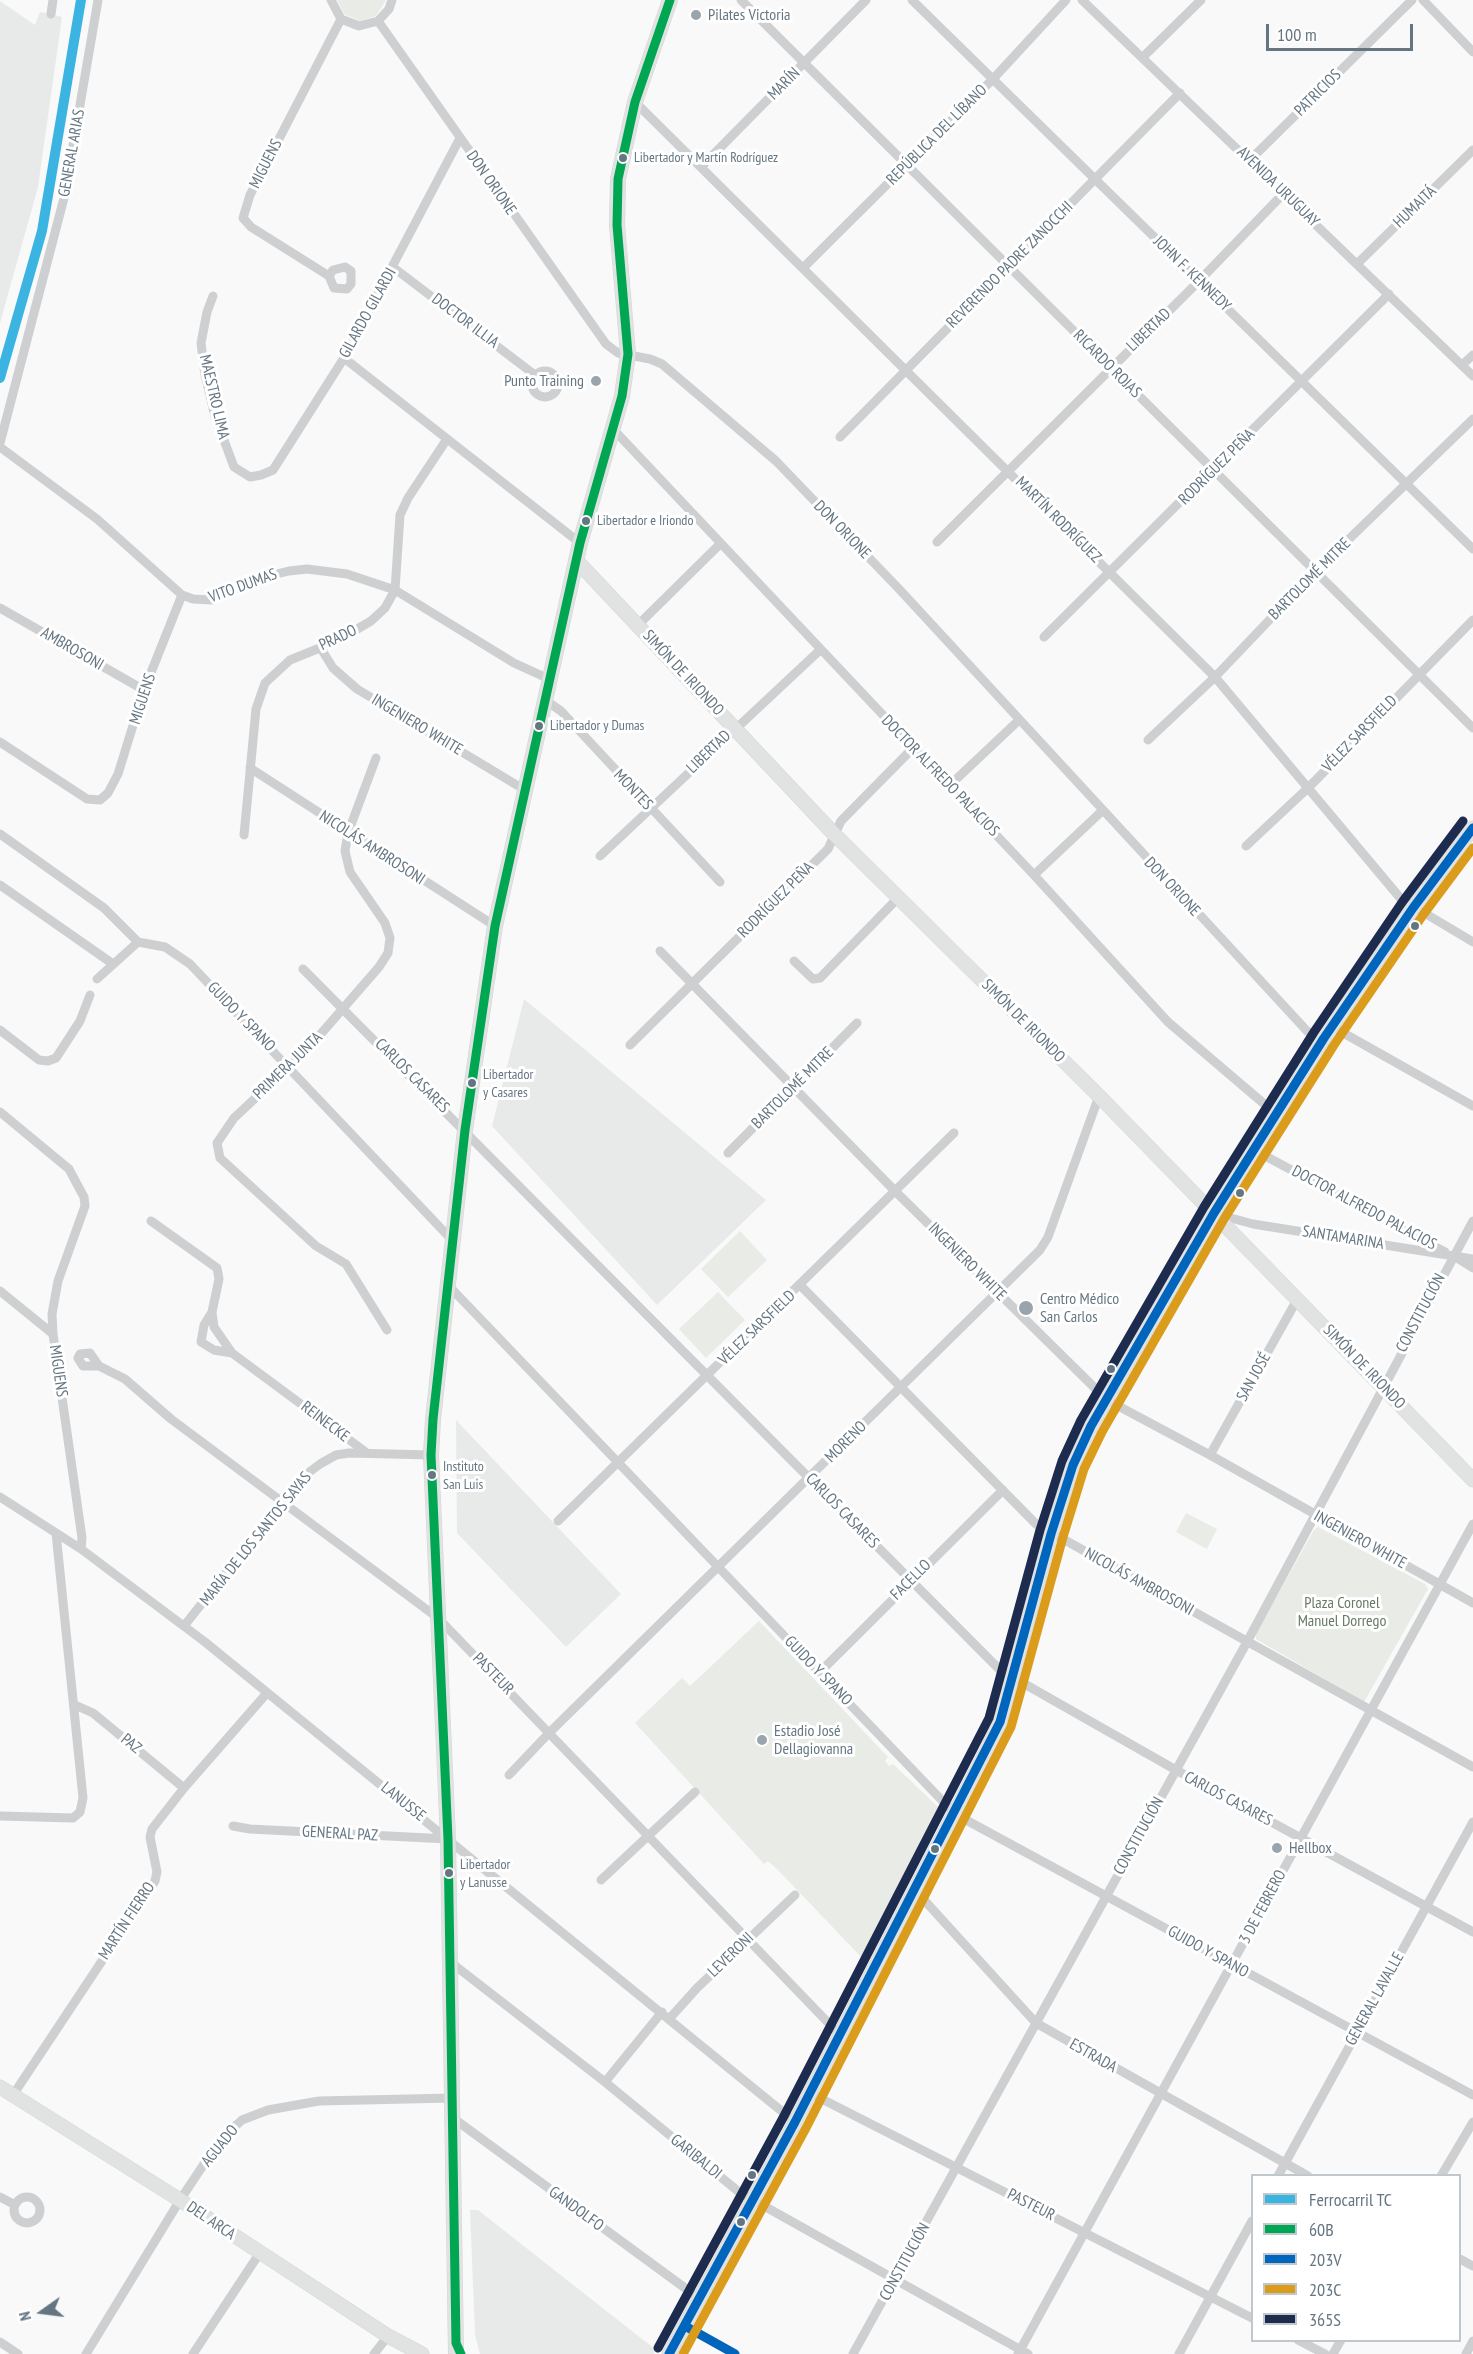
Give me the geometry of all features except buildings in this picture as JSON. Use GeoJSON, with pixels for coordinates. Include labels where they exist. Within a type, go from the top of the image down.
{"type":"FeatureCollection","features":[{"type":"Feature","properties":{"kind":"main road"},"geometry":{"type":"LineString","coordinates":[[458,2350],[448,1839],[431,1455],[447,1284],[465,1130],[495,926],[580,543],[622,396],[628,354],[616,205],[618,179],[635,102],[670,0]]}},
{"type":"Feature","properties":{"kind":"street"},"geometry":{"type":"LineString","coordinates":[[51,14],[53,0]]}},
{"type":"Feature","properties":{"kind":"street","name":"GENERAL ARIAS"},"geometry":{"type":"LineString","coordinates":[[0,445],[64,198],[98,0]]}},
{"type":"Feature","properties":{"kind":"street"},"geometry":{"type":"LineString","coordinates":[[331,0],[341,19],[359,26],[378,21],[389,9],[392,0]]}},
{"type":"Feature","properties":{"kind":"street","name":"RICARDO ROJAS"},"geometry":{"type":"LineString","coordinates":[[741,0],[1473,728]]}},
{"type":"Feature","properties":{"kind":"street","name":"MARÍN"},"geometry":{"type":"LineString","coordinates":[[701,167],[866,0]]}},
{"type":"Feature","properties":{"kind":"street","name":"JOHN F. KENNEDY"},"geometry":{"type":"LineString","coordinates":[[912,0],[1473,549]]}},
{"type":"Feature","properties":{"kind":"street","name":"REPÚBLICA DEL LÍBANO"},"geometry":{"type":"LineString","coordinates":[[804,267],[993,79],[1066,0]]}},
{"type":"Feature","properties":{"kind":"street","name":"AVENIDA URUGUAY"},"geometry":{"type":"LineString","coordinates":[[1082,0],[1473,376]]}},
{"type":"Feature","properties":{"kind":"street"},"geometry":{"type":"LineString","coordinates":[[1143,57],[1201,0]]}},
{"type":"Feature","properties":{"kind":"street","name":"PATRICIOS"},"geometry":{"type":"LineString","coordinates":[[1250,160],[1412,0]]}},
{"type":"Feature","properties":{"kind":"street"},"geometry":{"type":"LineString","coordinates":[[1423,0],[1473,52]]}},
{"type":"Feature","properties":{"kind":"street","name":"MIGUENS"},"geometry":{"type":"LineString","coordinates":[[329,276],[251,227],[243,218],[250,195],[341,19]]}},
{"type":"Feature","properties":{"kind":"street","name":"DON ORIONE"},"geometry":{"type":"LineString","coordinates":[[378,21],[606,344],[618,353],[662,364],[776,461],[900,590],[1307,1031],[1328,1032],[1473,1106]]}},
{"type":"Feature","properties":{"kind":"street","name":"REVERENDO PADRE ZANOCCHI"},"geometry":{"type":"LineString","coordinates":[[840,437],[1180,93]]}},
{"type":"Feature","properties":{"kind":"street","name":"MARTÍN RODRÍGUEZ"},"geometry":{"type":"LineString","coordinates":[[635,102],[804,267],[1215,677],[1401,899],[1473,942]]}},
{"type":"Feature","properties":{"kind":"street","name":"GILARDO GILARDI"},"geometry":{"type":"LineString","coordinates":[[261,476],[273,470],[344,358],[394,268],[460,138]]}},
{"type":"Feature","properties":{"kind":"street","name":"HUMAITÁ"},"geometry":{"type":"LineString","coordinates":[[1357,264],[1473,150]]}},
{"type":"Feature","properties":{"kind":"street","name":"LIBERTAD"},"geometry":{"type":"LineString","coordinates":[[937,542],[1284,193]]}},
{"type":"Feature","properties":{"kind":"street","name":"DOCTOR ILLIA"},"geometry":{"type":"LineString","coordinates":[[394,268],[536,375]]}},
{"type":"Feature","properties":{"kind":"street","name":"RODRÍGUEZ PEÑA"},"geometry":{"type":"LineString","coordinates":[[1044,638],[1112,573],[1389,294]]}},
{"type":"Feature","properties":{"kind":"street","name":"MAESTRO LIMA"},"geometry":{"type":"LineString","coordinates":[[213,296],[207,312],[201,343],[205,375],[215,416],[234,467],[250,477],[261,476]]}},
{"type":"Feature","properties":{"kind":"street"},"geometry":{"type":"LineString","coordinates":[[1462,365],[1473,355]]}},
{"type":"Feature","properties":{"kind":"street"},"geometry":{"type":"LineString","coordinates":[[344,358],[580,543]]}},
{"type":"Feature","properties":{"kind":"street","name":"BARTOLOMÉ MITRE"},"geometry":{"type":"LineString","coordinates":[[1148,740],[1215,677],[1316,571],[1473,419]]}},
{"type":"Feature","properties":{"kind":"street","name":"DOCTOR ALFREDO PALACIOS"},"geometry":{"type":"LineString","coordinates":[[613,429],[1034,875],[1168,1022],[1276,1114]]}},
{"type":"Feature","properties":{"kind":"street","name":"PRADO"},"geometry":{"type":"LineString","coordinates":[[244,835],[256,709],[265,683],[290,660],[337,641],[371,621],[386,608],[394,590],[400,515],[408,498],[447,439]]}},
{"type":"Feature","properties":{"kind":"street"},"geometry":{"type":"LineString","coordinates":[[0,445],[97,519],[182,595]]}},
{"type":"Feature","properties":{"kind":"street"},"geometry":{"type":"LineString","coordinates":[[638,625],[720,544]]}},
{"type":"Feature","properties":{"kind":"street","name":"SIMÓN DE IRIONDO"},"geometry":{"type":"LineString","coordinates":[[576,560],[834,834],[1100,1096],[1473,1480]]}},
{"type":"Feature","properties":{"kind":"street","name":"VITO DUMAS"},"geometry":{"type":"LineString","coordinates":[[182,595],[193,599],[212,600],[260,578],[307,568],[347,574],[394,590],[514,663],[549,679]]}},
{"type":"Feature","properties":{"kind":"street","name":"MIGUENS"},"geometry":{"type":"LineString","coordinates":[[0,742],[87,799],[100,800],[108,793],[118,774],[144,690],[182,595]]}},
{"type":"Feature","properties":{"kind":"street","name":"AMBROSONI"},"geometry":{"type":"LineString","coordinates":[[0,608],[144,690]]}},
{"type":"Feature","properties":{"kind":"street","name":"VÉLEZ SARSFIELD"},"geometry":{"type":"LineString","coordinates":[[1246,846],[1309,788],[1473,620]]}},
{"type":"Feature","properties":{"kind":"street","name":"INGENIERO WHITE"},"geometry":{"type":"LineString","coordinates":[[320,647],[333,668],[357,689],[525,790]]}},
{"type":"Feature","properties":{"kind":"street","name":"LIBERTAD"},"geometry":{"type":"LineString","coordinates":[[600,856],[820,650]]}},
{"type":"Feature","properties":{"kind":"street","name":"MONTES"},"geometry":{"type":"LineString","coordinates":[[545,700],[561,711],[720,882]]}},
{"type":"Feature","properties":{"kind":"street"},"geometry":{"type":"LineString","coordinates":[[949,786],[1019,720]]}},
{"type":"Feature","properties":{"kind":"street","name":"RODRÍGUEZ PEÑA"},"geometry":{"type":"LineString","coordinates":[[630,1045],[828,849],[841,820],[913,748]]}},
{"type":"Feature","properties":{"kind":"street","name":"PRIMERA JUNTA"},"geometry":{"type":"LineString","coordinates":[[376,758],[348,833],[345,851],[350,872],[385,923],[390,938],[388,952],[379,967],[344,1009],[291,1068],[234,1118],[217,1143],[217,1152],[296,1229],[316,1246],[346,1263],[387,1330]]}},
{"type":"Feature","properties":{"kind":"street","name":"NICOLÁS AMBROSONI"},"geometry":{"type":"LineString","coordinates":[[250,768],[495,926]]}},
{"type":"Feature","properties":{"kind":"street"},"geometry":{"type":"LineString","coordinates":[[1034,875],[1102,811]]}},
{"type":"Feature","properties":{"kind":"street"},"geometry":{"type":"LineString","coordinates":[[669,2354],[795,2122],[955,1814],[1000,1722],[1051,1534],[1081,1446],[1214,1213],[1328,1032],[1413,908],[1473,828]]}},
{"type":"Feature","properties":{"kind":"street"},"geometry":{"type":"LineString","coordinates":[[0,834],[104,909],[138,942],[97,979]]}},
{"type":"Feature","properties":{"kind":"street"},"geometry":{"type":"LineString","coordinates":[[0,885],[113,964]]}},
{"type":"Feature","properties":{"kind":"street"},"geometry":{"type":"LineString","coordinates":[[794,961],[813,979],[820,978],[899,897]]}},
{"type":"Feature","properties":{"kind":"street","name":"GUIDO Y SPANO"},"geometry":{"type":"LineString","coordinates":[[138,942],[165,947],[190,964],[452,1240]]}},
{"type":"Feature","properties":{"kind":"street","name":"INGENIERO WHITE"},"geometry":{"type":"LineString","coordinates":[[660,951],[895,1191],[1107,1401],[1210,1455],[1473,1603]]}},
{"type":"Feature","properties":{"kind":"street","name":"CARLOS CASARES"},"geometry":{"type":"LineString","coordinates":[[303,969],[910,1581],[1012,1678],[1473,1932]]}},
{"type":"Feature","properties":{"kind":"street"},"geometry":{"type":"LineString","coordinates":[[0,1030],[39,1060],[48,1061],[56,1058],[80,1021],[90,995]]}},
{"type":"Feature","properties":{"kind":"street","name":"BARTOLOMÉ MITRE"},"geometry":{"type":"LineString","coordinates":[[728,1153],[858,1023]]}},
{"type":"Feature","properties":{"kind":"street","name":"MORENO"},"geometry":{"type":"LineString","coordinates":[[509,1775],[1040,1250],[1048,1237],[1100,1096]]}},
{"type":"Feature","properties":{"kind":"street","name":"MIGUENS"},"geometry":{"type":"LineString","coordinates":[[0,1112],[69,1169],[84,1197],[86,1206],[58,1281],[52,1314],[52,1334],[82,1538],[81,1549]]}},
{"type":"Feature","properties":{"kind":"street","name":"VÉLEZ SARSFIELD"},"geometry":{"type":"LineString","coordinates":[[558,1521],[954,1133]]}},
{"type":"Feature","properties":{"kind":"street","name":"DOCTOR ALFREDO PALACIOS"},"geometry":{"type":"LineString","coordinates":[[1254,1150],[1473,1268]]}},
{"type":"Feature","properties":{"kind":"street","name":"SANTAMARINA"},"geometry":{"type":"LineString","coordinates":[[1214,1213],[1253,1224],[1473,1259]]}},
{"type":"Feature","properties":{"kind":"street","name":"REINECKE"},"geometry":{"type":"LineString","coordinates":[[151,1221],[217,1268],[219,1279],[212,1312],[214,1327],[232,1353],[367,1453],[431,1455]]}},
{"type":"Feature","properties":{"kind":"street","name":"CONSTITUCIÓN"},"geometry":{"type":"LineString","coordinates":[[853,2354],[896,2280],[1316,1515],[1382,1386],[1473,1221]]}},
{"type":"Feature","properties":{"kind":"street","name":"GUIDO Y SPANO"},"geometry":{"type":"LineString","coordinates":[[447,1284],[617,1464],[955,1814],[1106,1894],[1473,2096]]}},
{"type":"Feature","properties":{"kind":"street","name":"NICOLÁS AMBROSONI"},"geometry":{"type":"LineString","coordinates":[[800,1285],[900,1389],[1036,1524],[1473,1767]]}},
{"type":"Feature","properties":{"kind":"street"},"geometry":{"type":"LineString","coordinates":[[0,1292],[52,1334]]}},
{"type":"Feature","properties":{"kind":"street","name":"SAN JOSÉ"},"geometry":{"type":"LineString","coordinates":[[1210,1455],[1298,1298]]}},
{"type":"Feature","properties":{"kind":"street","name":"REINECKE"},"geometry":{"type":"LineString","coordinates":[[212,1312],[204,1325],[201,1342],[214,1350],[232,1353]]}},
{"type":"Feature","properties":{"kind":"street","name":"PASTEUR"},"geometry":{"type":"LineString","coordinates":[[99,1366],[125,1379],[171,1419],[438,1618],[840,2035]]}},
{"type":"Feature","properties":{"kind":"street","name":"MARÍA DE LOS SANTOS SAYAS"},"geometry":{"type":"LineString","coordinates":[[184,1626],[304,1476],[336,1455],[367,1453]]}},
{"type":"Feature","properties":{"kind":"street","name":"FACELLO"},"geometry":{"type":"LineString","coordinates":[[820,1672],[1003,1490]]}},
{"type":"Feature","properties":{"kind":"street","name":"LANUSSE"},"geometry":{"type":"LineString","coordinates":[[0,1497],[81,1549],[184,1626],[795,2122]]}},
{"type":"Feature","properties":{"kind":"street","name":"3 DE FEBRERO"},"geometry":{"type":"LineString","coordinates":[[1022,2352],[1473,1524]]}},
{"type":"Feature","properties":{"kind":"street"},"geometry":{"type":"LineString","coordinates":[[0,1816],[67,1819],[80,1812],[83,1798],[56,1533]]}},
{"type":"Feature","properties":{"kind":"street","name":"MARTÍN FIERRO"},"geometry":{"type":"LineString","coordinates":[[14,2095],[155,1881],[156,1864],[150,1837],[152,1829],[184,1788],[267,1693]]}},
{"type":"Feature","properties":{"kind":"street","name":"PAZ"},"geometry":{"type":"LineString","coordinates":[[75,1705],[93,1713],[184,1788]]}},
{"type":"Feature","properties":{"kind":"street"},"geometry":{"type":"LineString","coordinates":[[601,1880],[695,1792]]}},
{"type":"Feature","properties":{"kind":"street","name":"GENERAL LAVALLE"},"geometry":{"type":"LineString","coordinates":[[1279,2174],[1473,1822]]}},
{"type":"Feature","properties":{"kind":"street","name":"GENERAL PAZ"},"geometry":{"type":"LineString","coordinates":[[233,1826],[250,1829],[448,1839]]}},
{"type":"Feature","properties":{"kind":"street","name":"ESTRADA"},"geometry":{"type":"LineString","coordinates":[[915,1890],[1036,2023],[1161,2095],[1306,2174]]}},
{"type":"Feature","properties":{"kind":"street","name":"LEVERONI"},"geometry":{"type":"LineString","coordinates":[[605,2082],[666,2015],[795,1895]]}},
{"type":"Feature","properties":{"kind":"street","name":"GARIBALDI"},"geometry":{"type":"LineString","coordinates":[[449,1961],[605,2082],[739,2192],[1022,2352]]}},
{"type":"Feature","properties":{"kind":"street","name":"DEL ARCA"},"geometry":{"type":"LineString","coordinates":[[0,2087],[180,2200],[387,2336],[422,2354]]}},
{"type":"Feature","properties":{"kind":"street","name":"PASTEUR"},"geometry":{"type":"LineString","coordinates":[[810,2093],[1251,2317]]}},
{"type":"Feature","properties":{"kind":"street","name":"AGUADO"},"geometry":{"type":"LineString","coordinates":[[86,2354],[180,2200],[225,2134],[242,2120],[255,2114],[319,2101],[452,2098]]}},
{"type":"Feature","properties":{"kind":"street","name":"GANDOLFO"},"geometry":{"type":"LineString","coordinates":[[453,2118],[700,2299]]}},
{"type":"Feature","properties":{"kind":"street"},"geometry":{"type":"LineString","coordinates":[[1442,2174],[1473,2122]]}},
{"type":"Feature","properties":{"kind":"street"},"geometry":{"type":"LineString","coordinates":[[0,2197],[15,2205]]}},
{"type":"Feature","properties":{"kind":"street"},"geometry":{"type":"LineString","coordinates":[[1179,2354],[1251,2223]]}},
{"type":"Feature","properties":{"kind":"street"},"geometry":{"type":"LineString","coordinates":[[193,2354],[259,2254]]}},
{"type":"Feature","properties":{"kind":"street"},"geometry":{"type":"LineString","coordinates":[[685,2326],[735,2354]]}},
{"type":"Feature","properties":{"kind":"street"},"geometry":{"type":"LineString","coordinates":[[374,2354],[387,2336]]}},
{"type":"Feature","properties":{"kind":"street"},"geometry":{"type":"LineString","coordinates":[[1466,2354],[1473,2341]]}},
{"type":"Feature","properties":{"kind":"street"},"geometry":{"type":"LineString","coordinates":[[0,2342],[18,2354]]}},
{"type":"Feature","properties":{"kind":"street"},"geometry":{"type":"LineString","coordinates":[[1302,2342],[1325,2354]]}},
{"type":"Feature","properties":{"kind":"shaded area"},"geometry":{"type":"Polygon","coordinates":[[[0,1],[35,25],[40,12],[62,17],[38,187],[0,323],[0,1]]]}},
{"type":"Feature","properties":{"kind":"shaded area"},"geometry":{"type":"Polygon","coordinates":[[[524,999],[766,1200],[657,1305],[492,1126],[524,999]]]}},
{"type":"Feature","properties":{"kind":"shaded area","name":"Instituto San Luis"},"geometry":{"type":"Polygon","coordinates":[[[456,1420],[621,1594],[566,1647],[457,1533],[456,1420]]]}},
{"type":"Feature","properties":{"kind":"shaded area"},"geometry":{"type":"Polygon","coordinates":[[[470,2210],[478,2210],[656,2350],[654,2354],[480,2354],[475,2335],[470,2210]]]}},
{"type":"Feature","properties":{"kind":"green space"},"geometry":{"type":"Polygon","coordinates":[[[337,0],[386,0],[376,16],[360,21],[344,14],[337,0]]]}},
{"type":"Feature","properties":{"kind":"green space"},"geometry":{"type":"Polygon","coordinates":[[[740,1231],[767,1260],[728,1297],[701,1269],[740,1231]]]}},
{"type":"Feature","properties":{"kind":"green space"},"geometry":{"type":"Polygon","coordinates":[[[718,1292],[745,1320],[706,1358],[679,1329],[718,1292]]]}},
{"type":"Feature","properties":{"kind":"green space"},"geometry":{"type":"Polygon","coordinates":[[[1186,1513],[1217,1529],[1207,1549],[1176,1532],[1186,1513]]]}},
{"type":"Feature","properties":{"kind":"green space","name":"Plaza Coronel Manuel Dorrego"},"geometry":{"type":"Polygon","coordinates":[[[1318,1527],[1425,1584],[1428,1589],[1364,1702],[1256,1639],[1256,1633],[1314,1530],[1318,1527]]]}},
{"type":"Feature","properties":{"kind":"green space","name":"Estadio José Dellagiovanna"},"geometry":{"type":"Polygon","coordinates":[[[759,1621],[888,1757],[885,1761],[889,1766],[893,1764],[938,1807],[864,1960],[779,1871],[768,1861],[764,1864],[635,1723],[682,1678],[690,1686],[759,1621]]]}},
{"type":"Feature","properties":{"kind":"rail line","name":"TC"},"geometry":{"type":"LineString","coordinates":[[0,378],[42,231],[81,0]]}},
{"type":"Feature","properties":{"kind":"transit line","name":"60B"},"geometry":{"type":"LineString","coordinates":[[461,2354],[456,2343],[448,1839],[431,1455],[433,1419],[465,1130],[495,926],[580,543],[622,396],[628,354],[617,225],[618,179],[635,102],[670,0]]}},
{"type":"Feature","properties":{"kind":"transit line","name":"365S"},"geometry":{"type":"LineString","coordinates":[[658,2348],[784,2116],[989,1718],[1040,1530],[1062,1461],[1081,1420],[1204,1207],[1314,1032],[1403,901],[1463,821]]}},
{"type":"Feature","properties":{"kind":"transit line","name":"203V"},"geometry":{"type":"LineString","coordinates":[[669,2354],[795,2122],[1000,1722],[1051,1534],[1073,1465],[1091,1426],[1214,1213],[1324,1038],[1413,908],[1473,828]]}},
{"type":"Feature","properties":{"kind":"transit line","name":"203C"},"geometry":{"type":"LineString","coordinates":[[683,2354],[806,2128],[1011,1727],[1063,1537],[1084,1469],[1102,1432],[1224,1219],[1334,1045],[1423,915],[1473,848]]}},
{"type":"Feature","properties":{"kind":"transit line","name":"203V"},"geometry":{"type":"LineString","coordinates":[[685,2326],[735,2354]]}},
{"type":"Feature","properties":{"kind":"place","name":"Pilates Victoria"},"geometry":{"type":"Point","coordinates":[696,15]}},
{"type":"Feature","properties":{"kind":"place","name":"Libertador y Martín Rodríguez"},"geometry":{"type":"Point","coordinates":[623,158]}},
{"type":"Feature","properties":{"kind":"place","name":"Punto Training"},"geometry":{"type":"Point","coordinates":[596,381]}},
{"type":"Feature","properties":{"kind":"place","name":"Libertador e Iriondo"},"geometry":{"type":"Point","coordinates":[586,521]}},
{"type":"Feature","properties":{"kind":"place","name":"Libertador y Dumas"},"geometry":{"type":"Point","coordinates":[539,726]}},
{"type":"Feature","properties":{"kind":"place","name":"Libertador y Casares"},"geometry":{"type":"Point","coordinates":[472,1083]}},
{"type":"Feature","properties":{"kind":"place","name":"Centro Médico San Carlos"},"geometry":{"type":"Point","coordinates":[1026,1308]}},
{"type":"Feature","properties":{"kind":"place","name":"Instituto San Luis"},"geometry":{"type":"Point","coordinates":[432,1475]}},
{"type":"Feature","properties":{"kind":"place","name":"Estadio José Dellagiovanna"},"geometry":{"type":"Point","coordinates":[762,1740]}},
{"type":"Feature","properties":{"kind":"place","name":"Hellbox"},"geometry":{"type":"Point","coordinates":[1277,1848]}},
{"type":"Feature","properties":{"kind":"place","name":"Libertador y Lanusse"},"geometry":{"type":"Point","coordinates":[449,1873]}}]}
